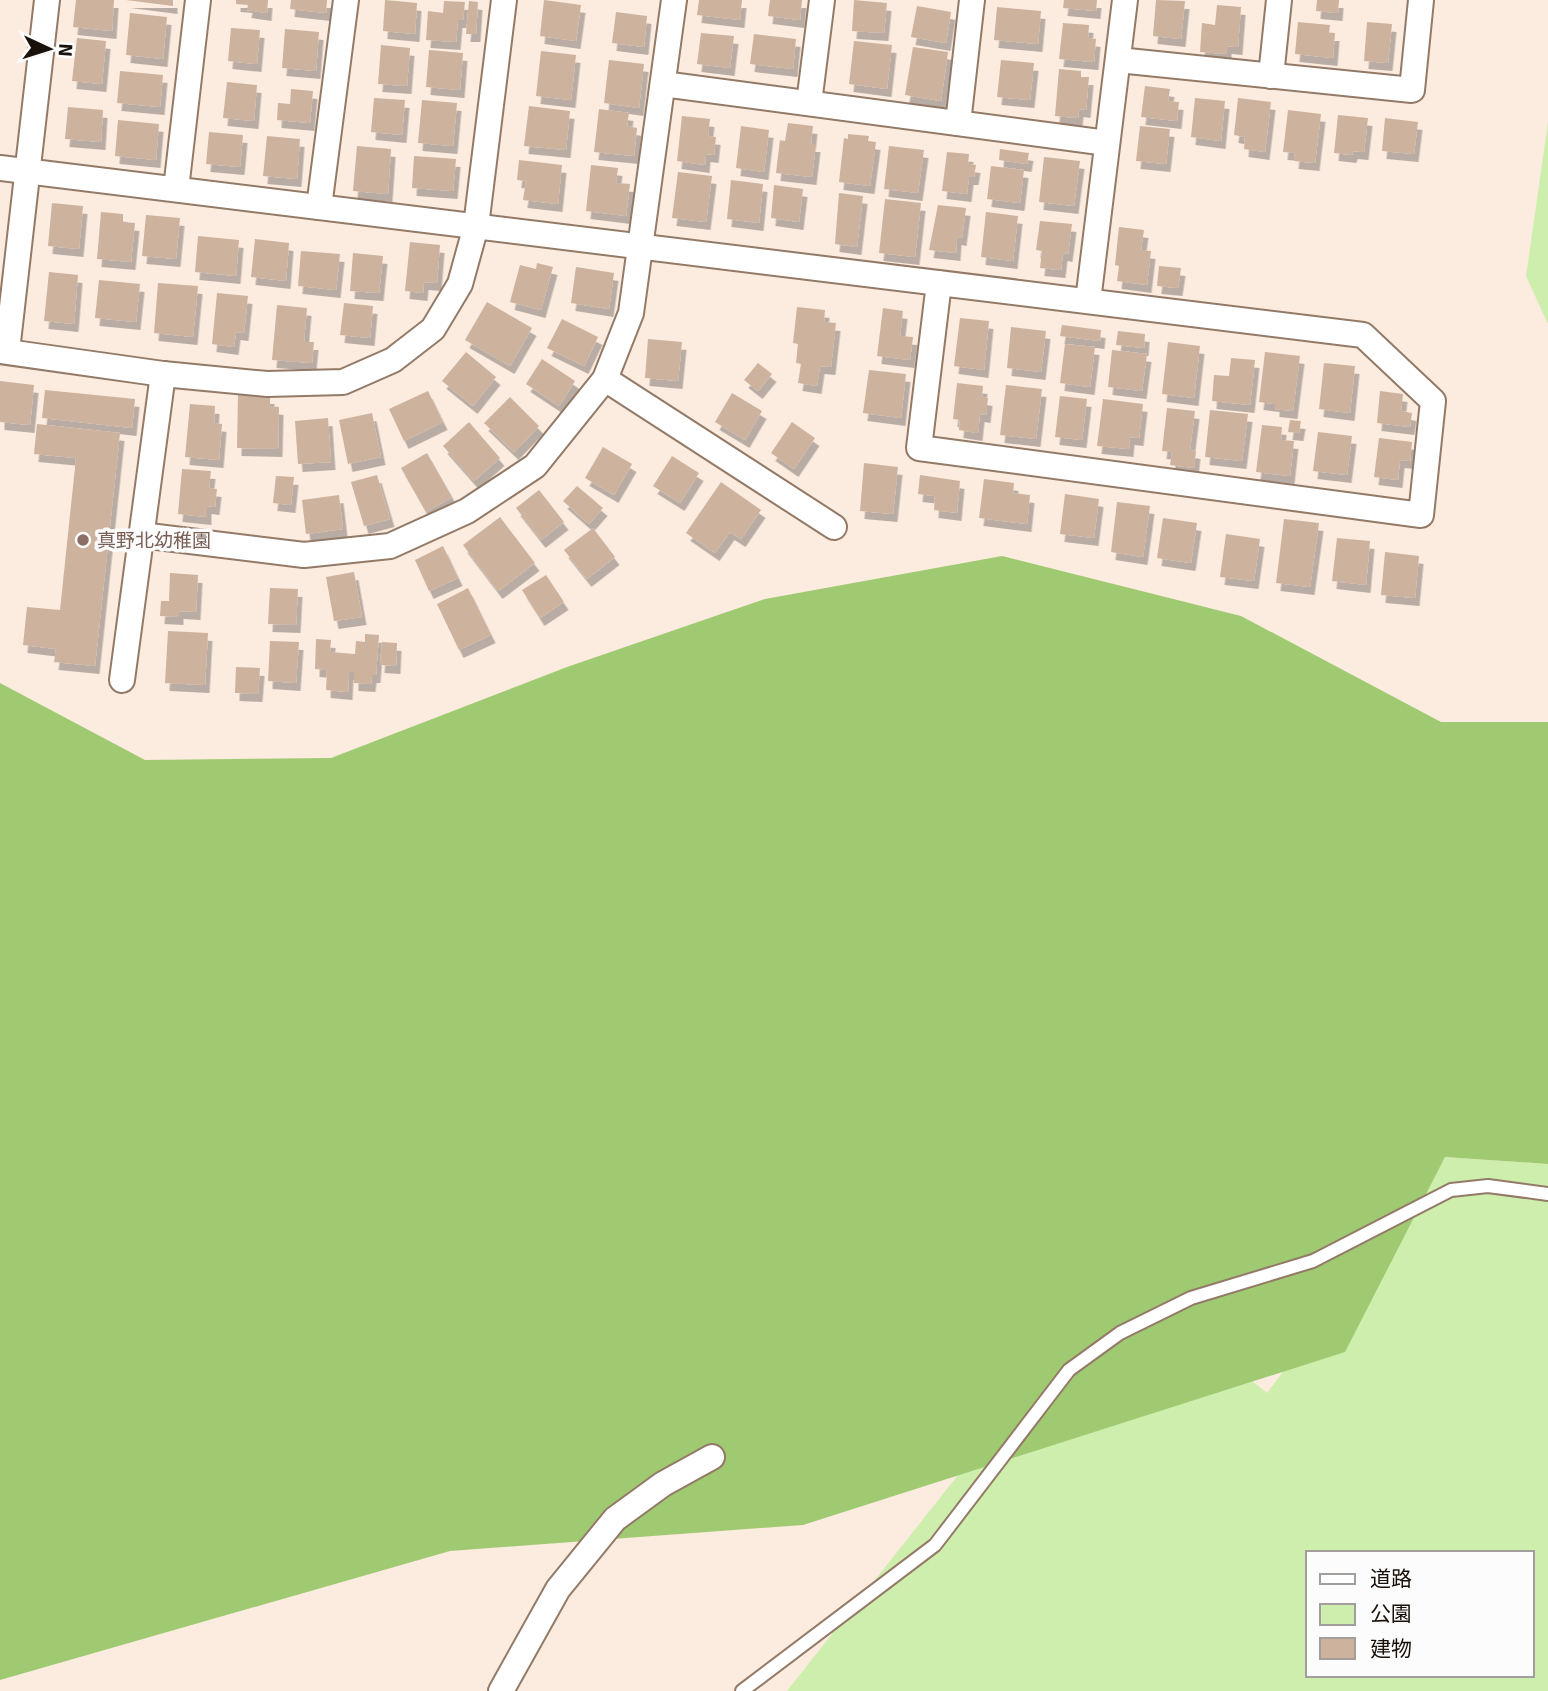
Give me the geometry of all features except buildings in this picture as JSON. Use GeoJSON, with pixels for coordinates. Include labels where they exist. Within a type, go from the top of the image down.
{"type":"FeatureCollection","features":[{"type":"Feature","properties":{"kind":"street"},"geometry":{"type":"LineString","coordinates":[[47,0],[4,351],[163,374],[267,384],[343,383],[393,360],[433,329],[460,284],[477,226],[504,0]]}},
{"type":"Feature","properties":{"kind":"street"},"geometry":{"type":"LineString","coordinates":[[176,189],[198,0]]}},
{"type":"Feature","properties":{"kind":"street"},"geometry":{"type":"LineString","coordinates":[[319,207],[346,0]]}},
{"type":"Feature","properties":{"kind":"street"},"geometry":{"type":"LineString","coordinates":[[141,535],[304,555],[390,546],[467,511],[535,466],[605,379],[631,313],[674,0]]}},
{"type":"Feature","properties":{"kind":"street"},"geometry":{"type":"LineString","coordinates":[[809,103],[822,0]]}},
{"type":"Feature","properties":{"kind":"street"},"geometry":{"type":"LineString","coordinates":[[958,123],[972,0]]}},
{"type":"Feature","properties":{"kind":"street"},"geometry":{"type":"LineString","coordinates":[[1088,301],[1125,0]]}},
{"type":"Feature","properties":{"kind":"street"},"geometry":{"type":"LineString","coordinates":[[1271,76],[1279,0]]}},
{"type":"Feature","properties":{"kind":"street"},"geometry":{"type":"LineString","coordinates":[[1118,60],[1412,90],[1422,0]]}},
{"type":"Feature","properties":{"kind":"street"},"geometry":{"type":"LineString","coordinates":[[663,84],[1107,143]]}},
{"type":"Feature","properties":{"kind":"street"},"geometry":{"type":"LineString","coordinates":[[0,168],[176,189],[1363,335],[1433,401],[1421,515],[919,448],[939,283]]}},
{"type":"Feature","properties":{"kind":"street"},"geometry":{"type":"LineString","coordinates":[[122,680],[163,374]]}},
{"type":"Feature","properties":{"kind":"street"},"geometry":{"type":"LineString","coordinates":[[605,379],[834,527]]}},
{"type":"Feature","properties":{"kind":"street"},"geometry":{"type":"LineString","coordinates":[[501,1691],[558,1589],[615,1519],[663,1483],[712,1457]]}},
{"type":"Feature","properties":{"kind":"lane"},"geometry":{"type":"LineString","coordinates":[[742,1691],[935,1545],[1069,1370],[1120,1333],[1191,1298],[1313,1261],[1451,1190],[1488,1186],[1548,1194]]}},
{"type":"Feature","properties":{"kind":"green space"},"geometry":{"type":"Polygon","coordinates":[[[1548,122],[1548,324],[1526,276],[1548,122]]]}},
{"type":"Feature","properties":{"kind":"green space"},"geometry":{"type":"Polygon","coordinates":[[[1002,556],[1241,616],[1441,722],[1548,722],[1548,1164],[1445,1157],[1345,1352],[803,1525],[450,1551],[0,1680],[0,683],[145,760],[331,758],[567,667],[765,599],[1002,556]]]}},
{"type":"Feature","properties":{"kind":"green space"},"geometry":{"type":"Polygon","coordinates":[[[1445,1157],[1548,1164],[1548,1691],[787,1691],[1118,1273],[1267,1393],[1445,1157]]]}},
{"type":"Feature","properties":{"kind":"place","name":"真野北幼稚園"},"geometry":{"type":"Point","coordinates":[83,540]}}]}
